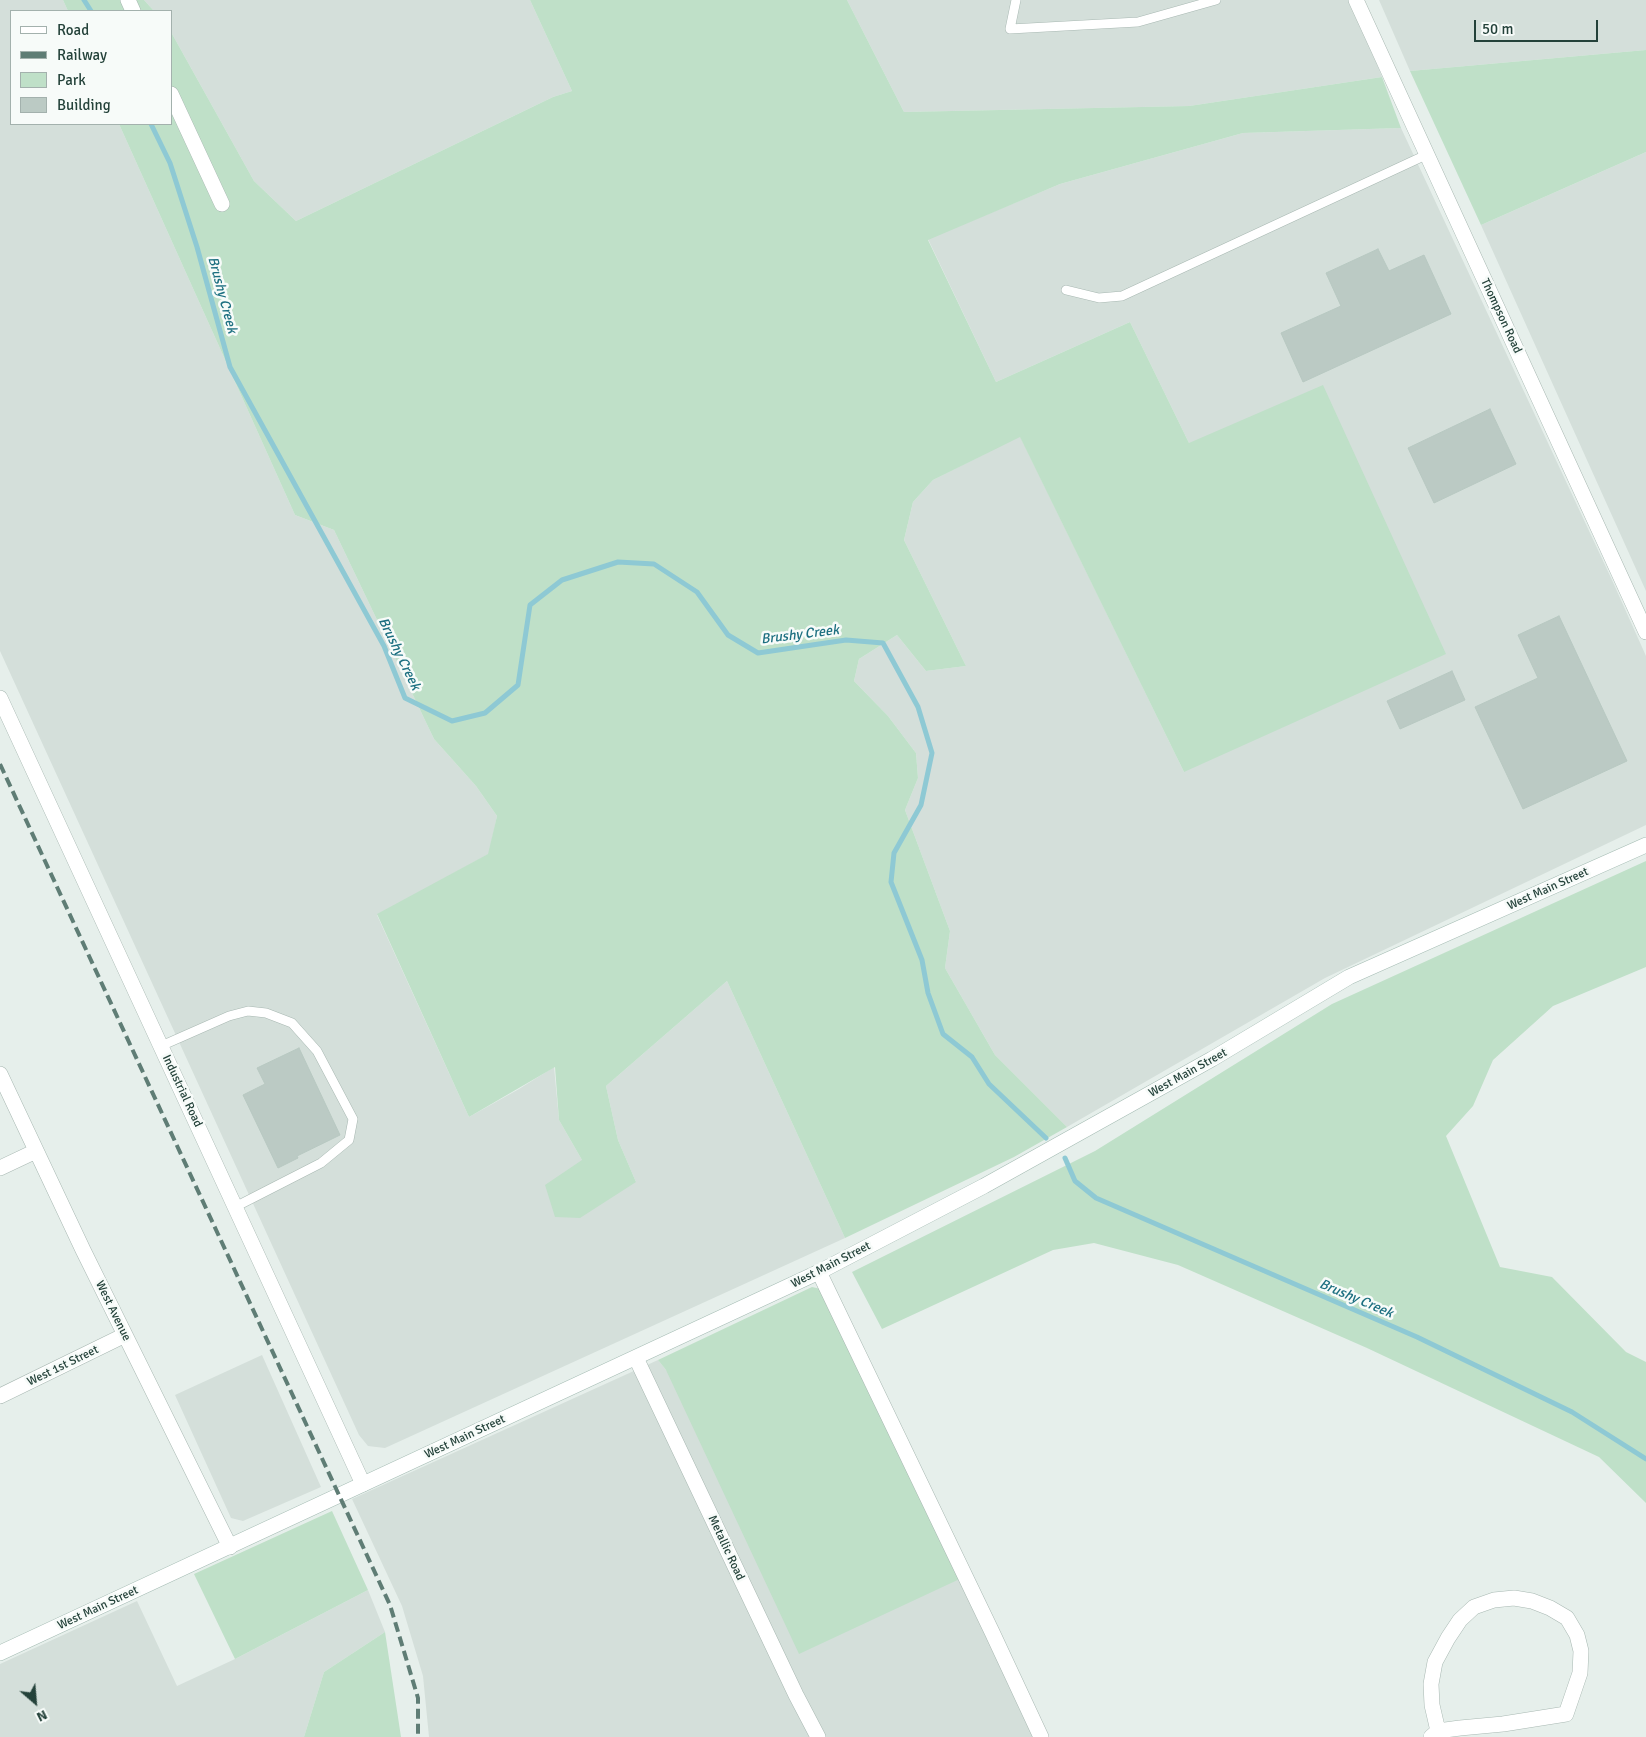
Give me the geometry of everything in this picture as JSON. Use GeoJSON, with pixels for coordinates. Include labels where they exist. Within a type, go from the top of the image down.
{"type":"FeatureCollection","features":[{"type":"Feature","properties":{"kind":"street","name":"Thompson Road"},"geometry":{"type":"LineString","coordinates":[[1356,0],[1646,632]]}},
{"type":"Feature","properties":{"kind":"street"},"geometry":{"type":"LineString","coordinates":[[172,96],[222,204]]}},
{"type":"Feature","properties":{"kind":"street","name":"Industrial Road"},"geometry":{"type":"LineString","coordinates":[[0,698],[363,1484]]}},
{"type":"Feature","properties":{"kind":"street","name":"West Main Street"},"geometry":{"type":"LineString","coordinates":[[0,1653],[819,1272],[984,1186],[1212,1060],[1349,977],[1646,845]]}},
{"type":"Feature","properties":{"kind":"street","name":"West Avenue"},"geometry":{"type":"LineString","coordinates":[[0,1074],[125,1335],[230,1547]]}},
{"type":"Feature","properties":{"kind":"street"},"geometry":{"type":"LineString","coordinates":[[0,1168],[36,1150]]}},
{"type":"Feature","properties":{"kind":"street"},"geometry":{"type":"LineString","coordinates":[[819,1272],[1041,1737]]}},
{"type":"Feature","properties":{"kind":"street","name":"West 1st Street"},"geometry":{"type":"LineString","coordinates":[[0,1396],[125,1335]]}},
{"type":"Feature","properties":{"kind":"street","name":"Metallic Road"},"geometry":{"type":"LineString","coordinates":[[636,1358],[796,1695],[818,1737]]}},
{"type":"Feature","properties":{"kind":"street"},"geometry":{"type":"LineString","coordinates":[[1514,1598],[1532,1601],[1550,1608],[1567,1618],[1577,1635],[1581,1651],[1580,1673],[1566,1714],[1504,1724],[1460,1728],[1434,1734],[1431,1684],[1435,1662],[1460,1620],[1474,1607],[1494,1600],[1514,1598]]}},
{"type":"Feature","properties":{"kind":"lane"},"geometry":{"type":"LineString","coordinates":[[1016,0],[1010,29],[1138,22],[1216,0]]}},
{"type":"Feature","properties":{"kind":"lane"},"geometry":{"type":"LineString","coordinates":[[1066,290],[1099,298],[1122,296],[1426,155]]}},
{"type":"Feature","properties":{"kind":"lane"},"geometry":{"type":"LineString","coordinates":[[161,1046],[229,1016],[248,1011],[266,1013],[292,1023],[316,1051],[353,1119],[348,1140],[321,1163],[235,1208]]}},
{"type":"Feature","properties":{"kind":"shaded area"},"geometry":{"type":"Polygon","coordinates":[[[0,0],[63,0],[68,10],[10,10],[10,125],[119,125],[295,515],[334,530],[434,739],[476,786],[497,816],[489,854],[377,915],[469,1117],[554,1067],[559,1120],[582,1160],[636,1182],[618,1140],[606,1086],[727,981],[845,1238],[385,1448],[368,1446],[359,1435],[0,651],[0,0]]]}},
{"type":"Feature","properties":{"kind":"shaded area"},"geometry":{"type":"Polygon","coordinates":[[[144,0],[530,0],[572,91],[553,97],[296,221],[254,181],[172,34],[172,10],[153,10],[144,0]]]}},
{"type":"Feature","properties":{"kind":"shaded area"},"geometry":{"type":"Polygon","coordinates":[[[847,0],[1352,0],[1382,77],[1189,106],[904,112],[847,0]]]}},
{"type":"Feature","properties":{"kind":"shaded area"},"geometry":{"type":"Polygon","coordinates":[[[1379,0],[1646,0],[1646,50],[1410,71],[1379,0]]]}},
{"type":"Feature","properties":{"kind":"shaded area"},"geometry":{"type":"Polygon","coordinates":[[[1401,128],[1646,656],[1646,825],[1325,978],[1067,1127],[995,1055],[945,968],[950,931],[905,810],[918,778],[916,753],[888,716],[854,681],[859,659],[897,635],[926,671],[966,666],[904,540],[913,502],[933,480],[1020,436],[1184,772],[1189,443],[1130,322],[996,382],[928,239],[1060,184],[1243,133],[1401,128]]]}},
{"type":"Feature","properties":{"kind":"shaded area"},"geometry":{"type":"Polygon","coordinates":[[[1646,152],[1646,591],[1481,225],[1646,152]]]}},
{"type":"Feature","properties":{"kind":"shaded area"},"geometry":{"type":"Polygon","coordinates":[[[262,1355],[321,1487],[243,1521],[231,1518],[175,1395],[262,1355]]]}},
{"type":"Feature","properties":{"kind":"shaded area"},"geometry":{"type":"Polygon","coordinates":[[[658,1360],[666,1370],[964,1577],[1039,1737],[429,1737],[423,1676],[402,1606],[352,1499],[658,1360]]]}},
{"type":"Feature","properties":{"kind":"shaded area"},"geometry":{"type":"Polygon","coordinates":[[[368,1590],[385,1632],[324,1672],[304,1737],[0,1737],[0,1664],[137,1601],[177,1686],[235,1659],[368,1590]]]}},
{"type":"Feature","properties":{"kind":"green space"},"geometry":{"type":"Polygon","coordinates":[[[63,0],[144,0],[153,10],[68,10],[63,0]]]}},
{"type":"Feature","properties":{"kind":"green space"},"geometry":{"type":"Polygon","coordinates":[[[530,0],[847,0],[904,112],[1189,106],[1382,77],[1401,128],[1243,133],[1060,184],[928,240],[996,382],[1130,322],[1189,443],[1323,385],[1446,654],[1184,772],[1020,437],[933,480],[913,502],[904,540],[966,666],[926,671],[897,635],[859,659],[854,681],[888,716],[916,753],[918,778],[905,810],[950,931],[945,968],[995,1055],[1067,1127],[1014,1157],[845,1238],[727,981],[606,1086],[618,1140],[636,1182],[580,1218],[555,1217],[545,1185],[582,1160],[559,1120],[555,1067],[469,1117],[377,914],[488,854],[497,816],[476,786],[434,739],[334,530],[295,515],[119,125],[172,125],[172,34],[254,181],[296,221],[553,97],[572,91],[530,0]]]}},
{"type":"Feature","properties":{"kind":"green space"},"geometry":{"type":"Polygon","coordinates":[[[1646,50],[1646,152],[1481,225],[1410,71],[1646,50]]]}},
{"type":"Feature","properties":{"kind":"green space"},"geometry":{"type":"Polygon","coordinates":[[[1646,861],[1646,967],[1553,1006],[1493,1060],[1473,1106],[1446,1136],[1500,1267],[1552,1277],[1626,1352],[1646,1362],[1646,1503],[1599,1457],[1367,1348],[1178,1265],[1094,1243],[1053,1250],[882,1329],[852,1272],[1095,1151],[1332,1004],[1646,861]]]}},
{"type":"Feature","properties":{"kind":"green space"},"geometry":{"type":"Polygon","coordinates":[[[812,1287],[830,1291],[964,1577],[799,1654],[666,1370],[658,1360],[812,1287]]]}},
{"type":"Feature","properties":{"kind":"green space"},"geometry":{"type":"Polygon","coordinates":[[[332,1511],[368,1590],[235,1659],[194,1574],[332,1511]]]}},
{"type":"Feature","properties":{"kind":"green space"},"geometry":{"type":"Polygon","coordinates":[[[385,1632],[401,1737],[304,1737],[324,1672],[385,1632]]]}},
{"type":"Feature","properties":{"kind":"building"},"geometry":{"type":"Polygon","coordinates":[[[1378,249],[1389,271],[1424,255],[1451,314],[1303,382],[1281,333],[1341,306],[1326,273],[1378,249]]]}},
{"type":"Feature","properties":{"kind":"building"},"geometry":{"type":"Polygon","coordinates":[[[1490,409],[1516,464],[1434,503],[1408,448],[1490,409]]]}},
{"type":"Feature","properties":{"kind":"building"},"geometry":{"type":"Polygon","coordinates":[[[1559,616],[1627,761],[1523,809],[1475,707],[1538,678],[1518,635],[1559,616]]]}},
{"type":"Feature","properties":{"kind":"building"},"geometry":{"type":"Polygon","coordinates":[[[1452,671],[1465,700],[1400,729],[1387,701],[1452,671]]]}},
{"type":"Feature","properties":{"kind":"building"},"geometry":{"type":"Polygon","coordinates":[[[299,1048],[340,1135],[297,1156],[298,1158],[278,1168],[243,1095],[265,1084],[257,1068],[299,1048]]]}},
{"type":"Feature","properties":{"kind":"waterway","name":"Brushy Creek"},"geometry":{"type":"LineString","coordinates":[[84,0],[90,10]]}},
{"type":"Feature","properties":{"kind":"waterway","name":"Brushy Creek"},"geometry":{"type":"LineString","coordinates":[[151,125],[170,163],[197,247],[230,367],[384,646],[405,698],[452,721],[485,713],[518,685],[530,605],[562,580],[618,562],[654,564],[697,592],[728,635],[758,653],[846,640],[883,643],[918,707],[932,753],[921,805],[894,853],[891,882],[922,960],[928,993],[943,1034],[972,1057],[989,1084],[1046,1138]]}},
{"type":"Feature","properties":{"kind":"waterway","name":"Brushy Creek"},"geometry":{"type":"LineString","coordinates":[[1065,1158],[1075,1181],[1096,1198],[1417,1337],[1572,1412],[1646,1459]]}},
{"type":"Feature","properties":{"kind":"railway"},"geometry":{"type":"LineString","coordinates":[[0,764],[390,1605],[418,1698],[418,1737]]}}]}
